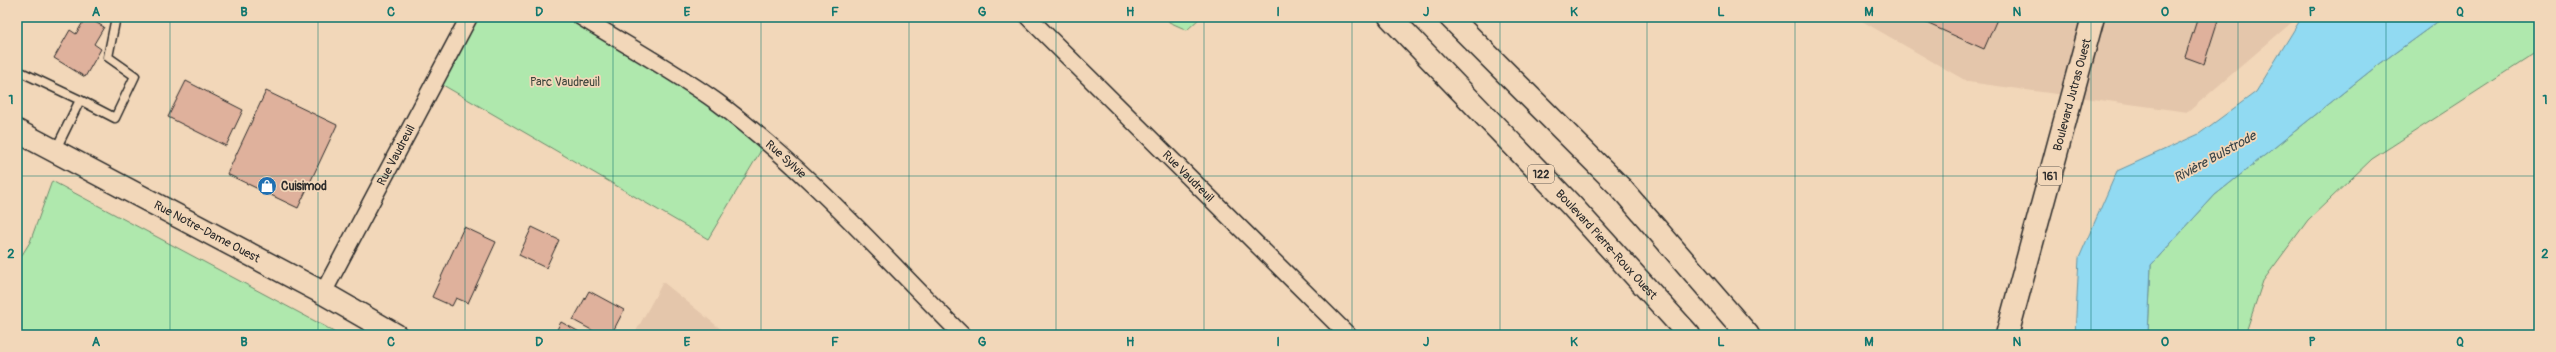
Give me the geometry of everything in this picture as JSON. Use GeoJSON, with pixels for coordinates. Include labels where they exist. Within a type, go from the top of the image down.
{"type":"FeatureCollection","features":[{"type":"Feature","properties":{"kind":"main road","name":"Boulevard Pierre-Roux Ouest"},"geometry":{"type":"LineString","coordinates":[[1390,17],[1571,205],[1689,335]]}},
{"type":"Feature","properties":{"kind":"main road"},"geometry":{"type":"LineString","coordinates":[[1450,17],[1620,187],[1748,335]]}},
{"type":"Feature","properties":{"kind":"main road","name":"Boulevard Jutras Ouest"},"geometry":{"type":"LineString","coordinates":[[2007,335],[2093,17]]}},
{"type":"Feature","properties":{"kind":"main road","name":"Rue Notre-Dame Ouest"},"geometry":{"type":"LineString","coordinates":[[17,131],[54,152],[323,293],[396,335]]}},
{"type":"Feature","properties":{"kind":"street","name":"Rue Vaudreuil"},"geometry":{"type":"LineString","coordinates":[[323,293],[469,17]]}},
{"type":"Feature","properties":{"kind":"street","name":"Rue Sylvie"},"geometry":{"type":"LineString","coordinates":[[582,17],[716,102],[755,133],[790,163],[962,335]]}},
{"type":"Feature","properties":{"kind":"street","name":"Rue Vaudreuil"},"geometry":{"type":"LineString","coordinates":[[1028,17],[1348,335]]}},
{"type":"Feature","properties":{"kind":"lane"},"geometry":{"type":"LineString","coordinates":[[23,73],[115,118],[135,76],[108,57],[116,17]]}},
{"type":"Feature","properties":{"kind":"lane"},"geometry":{"type":"LineString","coordinates":[[54,152],[80,100]]}},
{"type":"Feature","properties":{"kind":"shaded area"},"geometry":{"type":"Polygon","coordinates":[[[1855,17],[2298,17],[2188,112],[1968,82],[1855,17]]]}},
{"type":"Feature","properties":{"kind":"shaded area"},"geometry":{"type":"Polygon","coordinates":[[[663,282],[728,335],[634,335],[663,282]]]}},
{"type":"Feature","properties":{"kind":"green space","name":"Parc Vaudreuil"},"geometry":{"type":"Polygon","coordinates":[[[469,17],[581,17],[766,142],[708,239],[436,81],[469,17]]]}},
{"type":"Feature","properties":{"kind":"green space"},"geometry":{"type":"Polygon","coordinates":[[[1167,17],[1201,17],[1187,30],[1169,22],[1167,17]]]}},
{"type":"Feature","properties":{"kind":"green space"},"geometry":{"type":"Polygon","coordinates":[[[2444,17],[2539,17],[2539,51],[2372,159],[2308,220],[2263,281],[2245,335],[2148,335],[2151,265],[2215,195],[2374,68],[2444,17]]]}},
{"type":"Feature","properties":{"kind":"green space"},"geometry":{"type":"Polygon","coordinates":[[[52,181],[326,327],[338,335],[17,335],[17,263],[30,242],[52,181]]]}},
{"type":"Feature","properties":{"kind":"water","name":"Rivière Bulstrode"},"geometry":{"type":"Polygon","coordinates":[[[2302,17],[2444,17],[2374,68],[2215,195],[2151,265],[2148,335],[2075,335],[2079,258],[2117,171],[2199,134],[2256,92],[2302,17]]]}},
{"type":"Feature","properties":{"kind":"building"},"geometry":{"type":"Polygon","coordinates":[[[86,17],[104,27],[94,44],[101,49],[85,77],[54,58],[70,30],[76,34],[86,17]]]}},
{"type":"Feature","properties":{"kind":"building"},"geometry":{"type":"Polygon","coordinates":[[[1913,17],[1998,17],[1984,49],[1913,17]]]}},
{"type":"Feature","properties":{"kind":"building"},"geometry":{"type":"Polygon","coordinates":[[[2198,17],[2219,17],[2204,64],[2185,57],[2198,17]]]}},
{"type":"Feature","properties":{"kind":"building"},"geometry":{"type":"Polygon","coordinates":[[[186,81],[243,110],[226,146],[168,117],[186,81]]]}},
{"type":"Feature","properties":{"kind":"building"},"geometry":{"type":"Polygon","coordinates":[[[266,91],[337,125],[298,208],[227,174],[266,91]]]}},
{"type":"Feature","properties":{"kind":"building"},"geometry":{"type":"Polygon","coordinates":[[[464,227],[496,242],[468,303],[456,298],[452,306],[432,297],[464,227]]]}},
{"type":"Feature","properties":{"kind":"building"},"geometry":{"type":"Polygon","coordinates":[[[532,227],[559,240],[546,268],[519,255],[532,227]]]}},
{"type":"Feature","properties":{"kind":"building"},"geometry":{"type":"Polygon","coordinates":[[[589,291],[624,310],[611,335],[601,335],[573,320],[589,291]]]}},
{"type":"Feature","properties":{"kind":"building"},"geometry":{"type":"Polygon","coordinates":[[[561,322],[585,335],[554,335],[561,322]]]}},
{"type":"Feature","properties":{"kind":"place","name":"Cuisimod"},"geometry":{"type":"Point","coordinates":[267,186]}}]}
